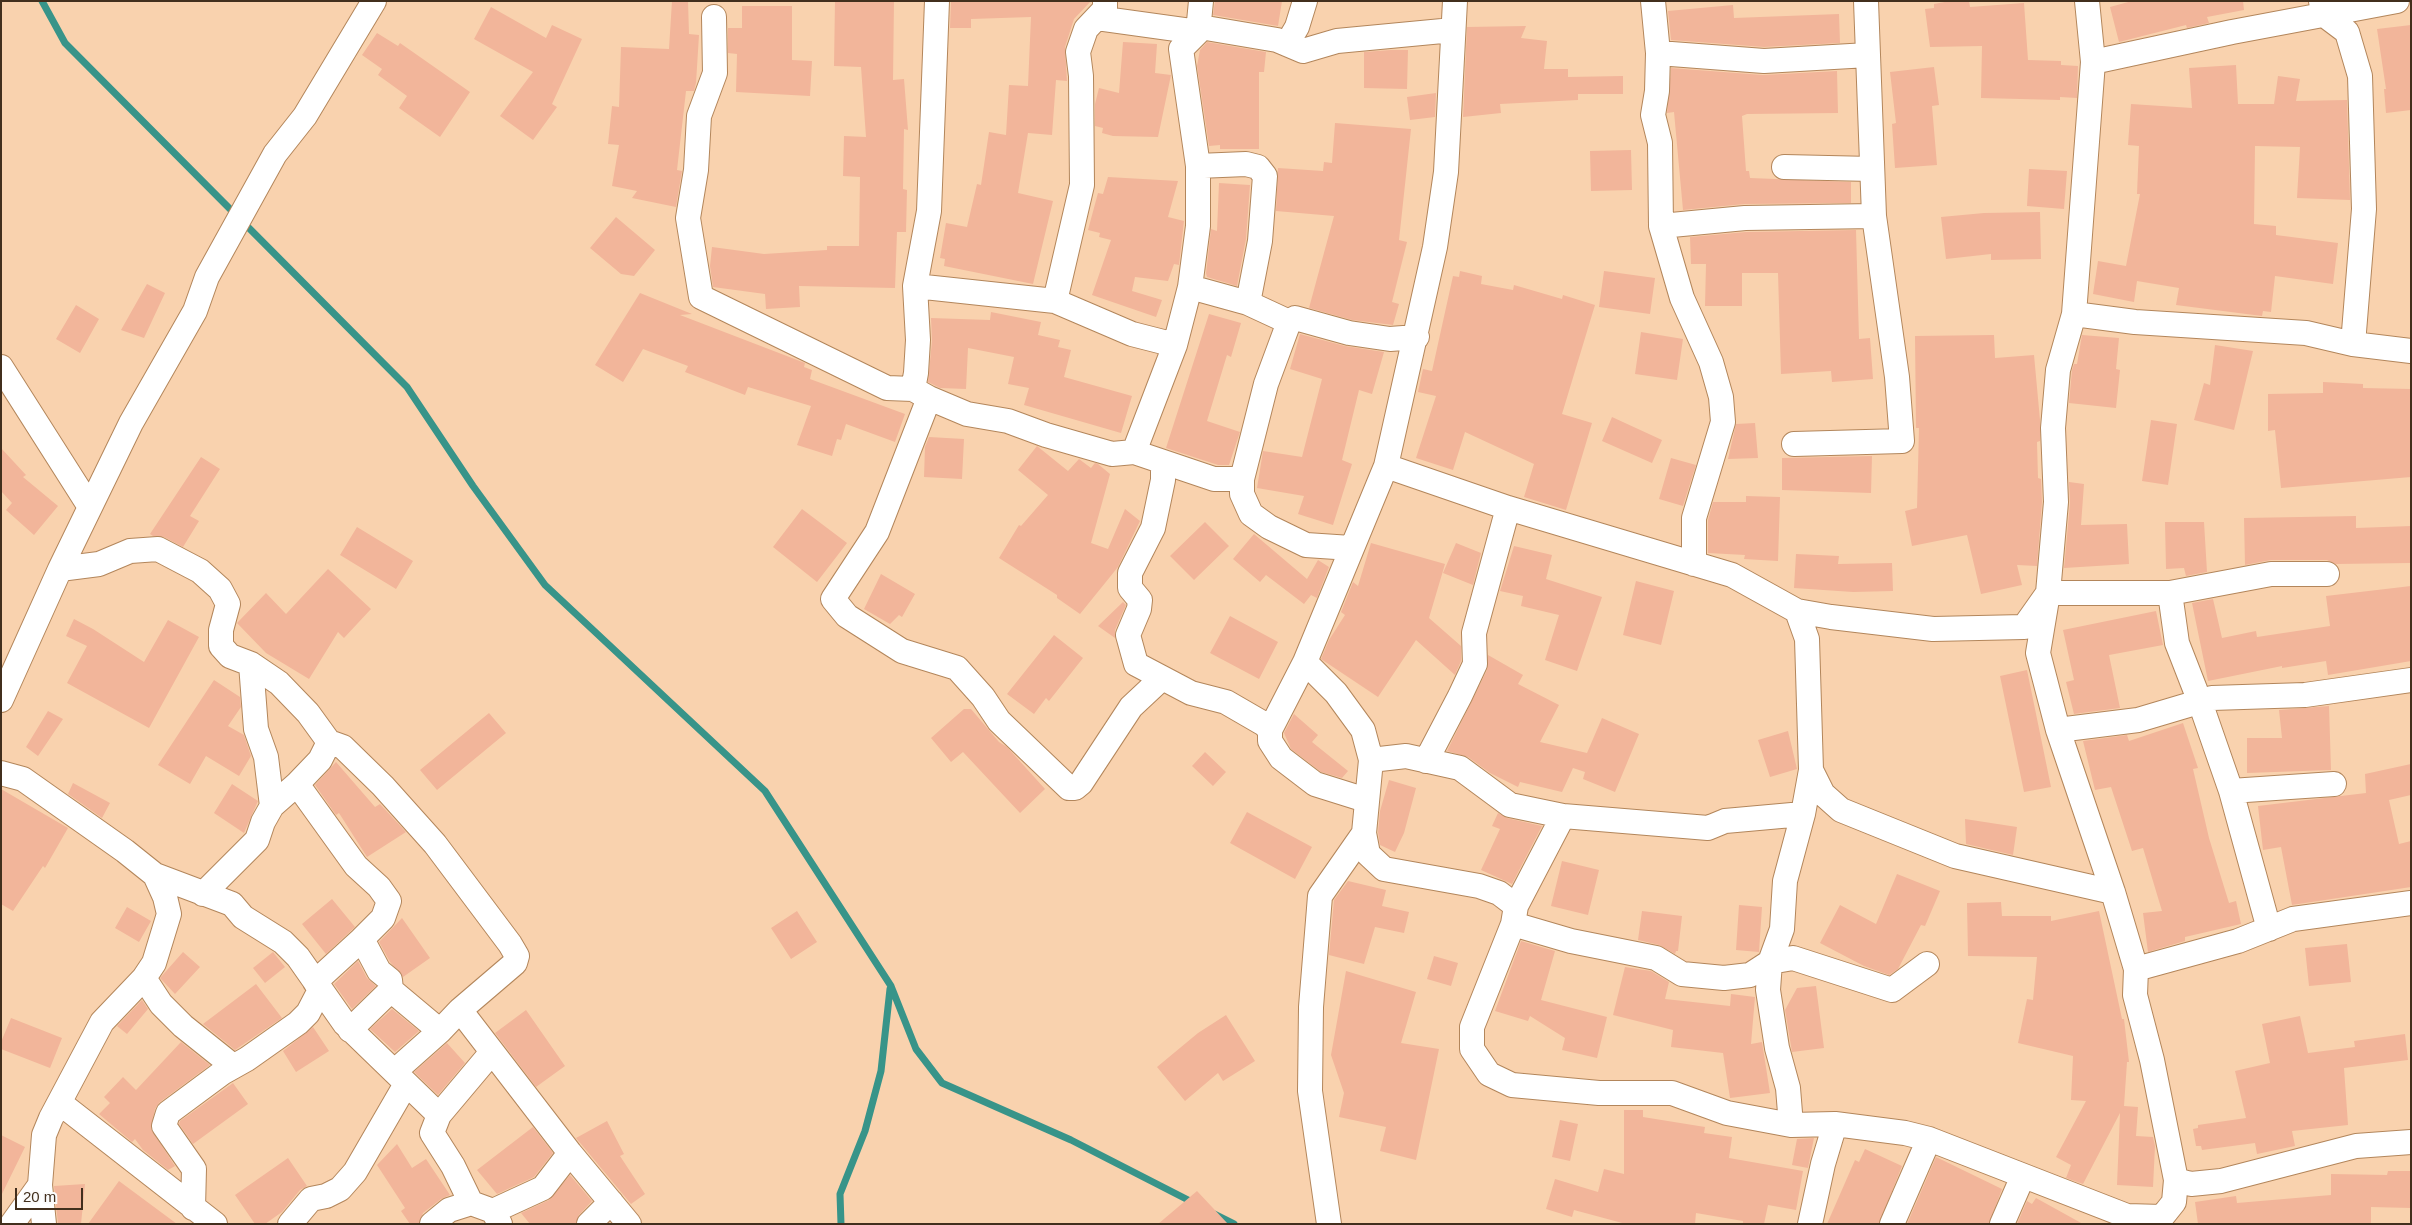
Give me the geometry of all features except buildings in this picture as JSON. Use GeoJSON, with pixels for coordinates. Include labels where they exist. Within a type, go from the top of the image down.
{"type":"FeatureCollection","features":[{"type":"Feature","properties":{"kind":"street"},"geometry":{"type":"LineString","coordinates":[[1,700],[90,507],[131,423],[195,311],[207,277],[275,154],[305,116],[374,1]]}},
{"type":"Feature","properties":{"kind":"street"},"geometry":{"type":"LineString","coordinates":[[937,1],[929,211],[915,286],[918,340],[916,373],[921,393],[877,532],[833,599],[847,616],[902,651],[957,668],[983,697],[999,721],[1069,788],[1075,788],[1081,783],[1130,707],[1162,678]]}},
{"type":"Feature","properties":{"kind":"street"},"geometry":{"type":"LineString","coordinates":[[1134,452],[1175,345],[1190,287],[1198,226],[1198,166],[1181,49],[1199,29],[1201,1]]}},
{"type":"Feature","properties":{"kind":"street"},"geometry":{"type":"LineString","coordinates":[[1287,44],[1297,27],[1305,1]]}},
{"type":"Feature","properties":{"kind":"street"},"geometry":{"type":"LineString","coordinates":[[1366,800],[1315,784],[1281,758],[1270,741],[1270,730],[1293,689],[1305,662],[1386,466],[1417,337],[1435,247],[1446,172],[1455,1]]}},
{"type":"Feature","properties":{"kind":"street"},"geometry":{"type":"LineString","coordinates":[[1653,1],[1658,53],[1657,91],[1653,115],[1660,143],[1661,226],[1682,298],[1711,362],[1721,397],[1723,422],[1694,518],[1694,564]]}},
{"type":"Feature","properties":{"kind":"street"},"geometry":{"type":"LineString","coordinates":[[1794,444],[1902,441],[1897,377],[1874,216],[1866,1]]}},
{"type":"Feature","properties":{"kind":"street"},"geometry":{"type":"LineString","coordinates":[[1563,816],[1514,915],[1472,1027],[1472,1048],[1489,1074],[1512,1084],[1599,1093],[1672,1094],[1727,1113],[1791,1125],[1835,1124],[1905,1133],[1929,1139],[2023,1176],[2126,1220],[2162,1217],[2174,1202],[2176,1180],[2152,1060],[2135,995],[2136,969],[2113,892],[2058,730],[2038,653],[2048,593],[2056,502],[2053,428],[2058,370],[2074,314],[2093,62],[2087,1]]}},
{"type":"Feature","properties":{"kind":"street"},"geometry":{"type":"LineString","coordinates":[[2093,62],[2322,8],[2397,1]]}},
{"type":"Feature","properties":{"kind":"street"},"geometry":{"type":"LineString","coordinates":[[2322,8],[2347,32],[2360,76],[2364,208],[2353,344]]}},
{"type":"Feature","properties":{"kind":"street"},"geometry":{"type":"LineString","coordinates":[[1054,301],[1082,185],[1081,76],[1078,52],[1086,29],[1101,10],[1199,29],[1277,40],[1303,51],[1337,41],[1453,30]]}},
{"type":"Feature","properties":{"kind":"street"},"geometry":{"type":"LineString","coordinates":[[714,17],[715,73],[699,116],[696,170],[688,218],[701,297],[887,388],[921,393],[967,414],[1008,421],[1046,435],[1112,454],[1134,452],[1214,479],[1242,479]]}},
{"type":"Feature","properties":{"kind":"street"},"geometry":{"type":"LineString","coordinates":[[1658,53],[1764,61],[1868,55]]}},
{"type":"Feature","properties":{"kind":"street"},"geometry":{"type":"LineString","coordinates":[[1198,166],[1246,164],[1258,167],[1265,176],[1260,241],[1248,303]]}},
{"type":"Feature","properties":{"kind":"street"},"geometry":{"type":"LineString","coordinates":[[1784,167],[1872,169]]}},
{"type":"Feature","properties":{"kind":"street"},"geometry":{"type":"LineString","coordinates":[[1661,226],[1745,218],[1874,216]]}},
{"type":"Feature","properties":{"kind":"street"},"geometry":{"type":"LineString","coordinates":[[915,286],[1054,301],[1132,334],[1175,345]]}},
{"type":"Feature","properties":{"kind":"street"},"geometry":{"type":"LineString","coordinates":[[1190,287],[1248,303],[1289,322]]}},
{"type":"Feature","properties":{"kind":"street"},"geometry":{"type":"LineString","coordinates":[[2074,314],[2135,322],[2306,333],[2353,344],[2411,351]]}},
{"type":"Feature","properties":{"kind":"street"},"geometry":{"type":"LineString","coordinates":[[1351,548],[1306,545],[1269,527],[1250,514],[1242,494],[1242,479],[1266,384],[1289,322],[1295,318],[1349,333],[1390,339],[1417,337]]}},
{"type":"Feature","properties":{"kind":"street"},"geometry":{"type":"LineString","coordinates":[[1,367],[90,507]]}},
{"type":"Feature","properties":{"kind":"street"},"geometry":{"type":"LineString","coordinates":[[1163,462],[1163,480],[1153,528],[1130,573],[1130,588],[1140,600],[1140,609],[1128,635],[1136,664],[1191,693],[1226,702],[1264,724],[1270,730]]}},
{"type":"Feature","properties":{"kind":"street"},"geometry":{"type":"LineString","coordinates":[[1386,466],[1508,508],[1732,575],[1797,610],[1831,617],[1933,629],[2024,627],[2048,593]]}},
{"type":"Feature","properties":{"kind":"street"},"geometry":{"type":"LineString","coordinates":[[1426,760],[1460,696],[1474,664],[1474,633],[1508,508]]}},
{"type":"Feature","properties":{"kind":"street"},"geometry":{"type":"LineString","coordinates":[[60,569],[99,564],[130,551],[158,549],[200,571],[220,589],[228,604],[221,630],[221,646],[230,656],[251,664],[279,683],[308,713],[329,742],[343,748],[383,786],[435,844],[517,956],[515,963],[460,1010],[400,1078],[355,1172],[340,1189],[326,1196],[311,1199],[290,1224]]}},
{"type":"Feature","properties":{"kind":"street"},"geometry":{"type":"LineString","coordinates":[[2048,593],[2170,592],[2271,574],[2327,574]]}},
{"type":"Feature","properties":{"kind":"street"},"geometry":{"type":"LineString","coordinates":[[2170,592],[2177,643],[2231,791],[2269,929]]}},
{"type":"Feature","properties":{"kind":"street"},"geometry":{"type":"LineString","coordinates":[[1791,1125],[1788,1088],[1777,1048],[1768,990],[1770,962],[1782,929],[1785,881],[1803,814],[1812,770],[1807,639],[1797,610]]}},
{"type":"Feature","properties":{"kind":"street"},"geometry":{"type":"LineString","coordinates":[[1305,662],[1336,693],[1363,730],[1371,760],[1364,833],[1368,854],[1384,868],[1478,886],[1499,893],[1514,915],[1572,941],[1656,958],[1682,974],[1724,978],[1750,975],[1770,962],[1793,958],[1892,990],[1927,964]]}},
{"type":"Feature","properties":{"kind":"street"},"geometry":{"type":"LineString","coordinates":[[251,664],[256,729],[266,757],[272,806]]}},
{"type":"Feature","properties":{"kind":"street"},"geometry":{"type":"LineString","coordinates":[[2058,730],[2138,720],[2212,698],[2305,695],[2411,680]]}},
{"type":"Feature","properties":{"kind":"street"},"geometry":{"type":"LineString","coordinates":[[169,914],[200,892],[257,840],[263,822],[272,806],[298,784],[320,760],[329,742]]}},
{"type":"Feature","properties":{"kind":"street"},"geometry":{"type":"LineString","coordinates":[[1371,760],[1406,756],[1460,768],[1510,805],[1563,816],[1708,828],[1725,821],[1803,814]]}},
{"type":"Feature","properties":{"kind":"street"},"geometry":{"type":"LineString","coordinates":[[1812,770],[1823,794],[1841,810],[1946,852],[2113,892]]}},
{"type":"Feature","properties":{"kind":"street"},"geometry":{"type":"LineString","coordinates":[[1,773],[23,778],[125,851],[155,875],[232,904],[243,917],[284,942],[298,957],[347,1027],[439,1115]]}},
{"type":"Feature","properties":{"kind":"street"},"geometry":{"type":"LineString","coordinates":[[193,1208],[194,1169],[164,1126],[168,1114],[233,1066],[247,1059],[298,1023],[308,1013],[318,986],[383,918],[389,900],[380,888],[356,866],[298,784]]}},
{"type":"Feature","properties":{"kind":"street"},"geometry":{"type":"LineString","coordinates":[[2231,791],[2334,784]]}},
{"type":"Feature","properties":{"kind":"street"},"geometry":{"type":"LineString","coordinates":[[1329,1224],[1310,1091],[1311,1007],[1320,896],[1364,833]]}},
{"type":"Feature","properties":{"kind":"street"},"geometry":{"type":"LineString","coordinates":[[44,1224],[40,1185],[44,1135],[51,1118],[102,1022],[144,978],[154,963],[169,914],[165,897],[155,875]]}},
{"type":"Feature","properties":{"kind":"street"},"geometry":{"type":"LineString","coordinates":[[2136,969],[2238,941],[2293,919],[2411,903]]}},
{"type":"Feature","properties":{"kind":"street"},"geometry":{"type":"LineString","coordinates":[[362,939],[378,972],[390,980],[391,990],[440,1031]]}},
{"type":"Feature","properties":{"kind":"street"},"geometry":{"type":"LineString","coordinates":[[144,978],[161,1004],[183,1026],[233,1066]]}},
{"type":"Feature","properties":{"kind":"street"},"geometry":{"type":"LineString","coordinates":[[298,1023],[309,1020],[330,1026],[347,1027],[391,990]]}},
{"type":"Feature","properties":{"kind":"street"},"geometry":{"type":"LineString","coordinates":[[460,1010],[570,1153],[629,1224]]}},
{"type":"Feature","properties":{"kind":"street"},"geometry":{"type":"LineString","coordinates":[[492,1052],[439,1115],[432,1133],[453,1166],[471,1202],[497,1217],[542,1188],[570,1153]]}},
{"type":"Feature","properties":{"kind":"street"},"geometry":{"type":"LineString","coordinates":[[60,1104],[215,1224]]}},
{"type":"Feature","properties":{"kind":"street"},"geometry":{"type":"LineString","coordinates":[[1810,1224],[1823,1164],[1835,1124]]}},
{"type":"Feature","properties":{"kind":"street"},"geometry":{"type":"LineString","coordinates":[[1892,1224],[1929,1139]]}},
{"type":"Feature","properties":{"kind":"street"},"geometry":{"type":"LineString","coordinates":[[2176,1180],[2191,1184],[2221,1181],[2356,1146],[2411,1142]]}},
{"type":"Feature","properties":{"kind":"street"},"geometry":{"type":"LineString","coordinates":[[2002,1224],[2023,1176]]}},
{"type":"Feature","properties":{"kind":"street"},"geometry":{"type":"LineString","coordinates":[[12,1224],[40,1185]]}},
{"type":"Feature","properties":{"kind":"street"},"geometry":{"type":"LineString","coordinates":[[432,1224],[449,1210],[471,1202]]}},
{"type":"Feature","properties":{"kind":"street"},"geometry":{"type":"LineString","coordinates":[[589,1224],[611,1202]]}},
{"type":"Feature","properties":{"kind":"waterway"},"geometry":{"type":"LineString","coordinates":[[42,1],[65,43],[407,387],[473,486],[545,585],[765,791],[891,986],[916,1049],[942,1083],[1071,1140],[1194,1203]]}},
{"type":"Feature","properties":{"kind":"waterway"},"geometry":{"type":"LineString","coordinates":[[841,1224],[840,1194],[865,1131],[881,1071],[890,989]]}},
{"type":"Feature","properties":{"kind":"waterway"},"geometry":{"type":"LineString","coordinates":[[1214,1214],[1234,1224]]}}]}
